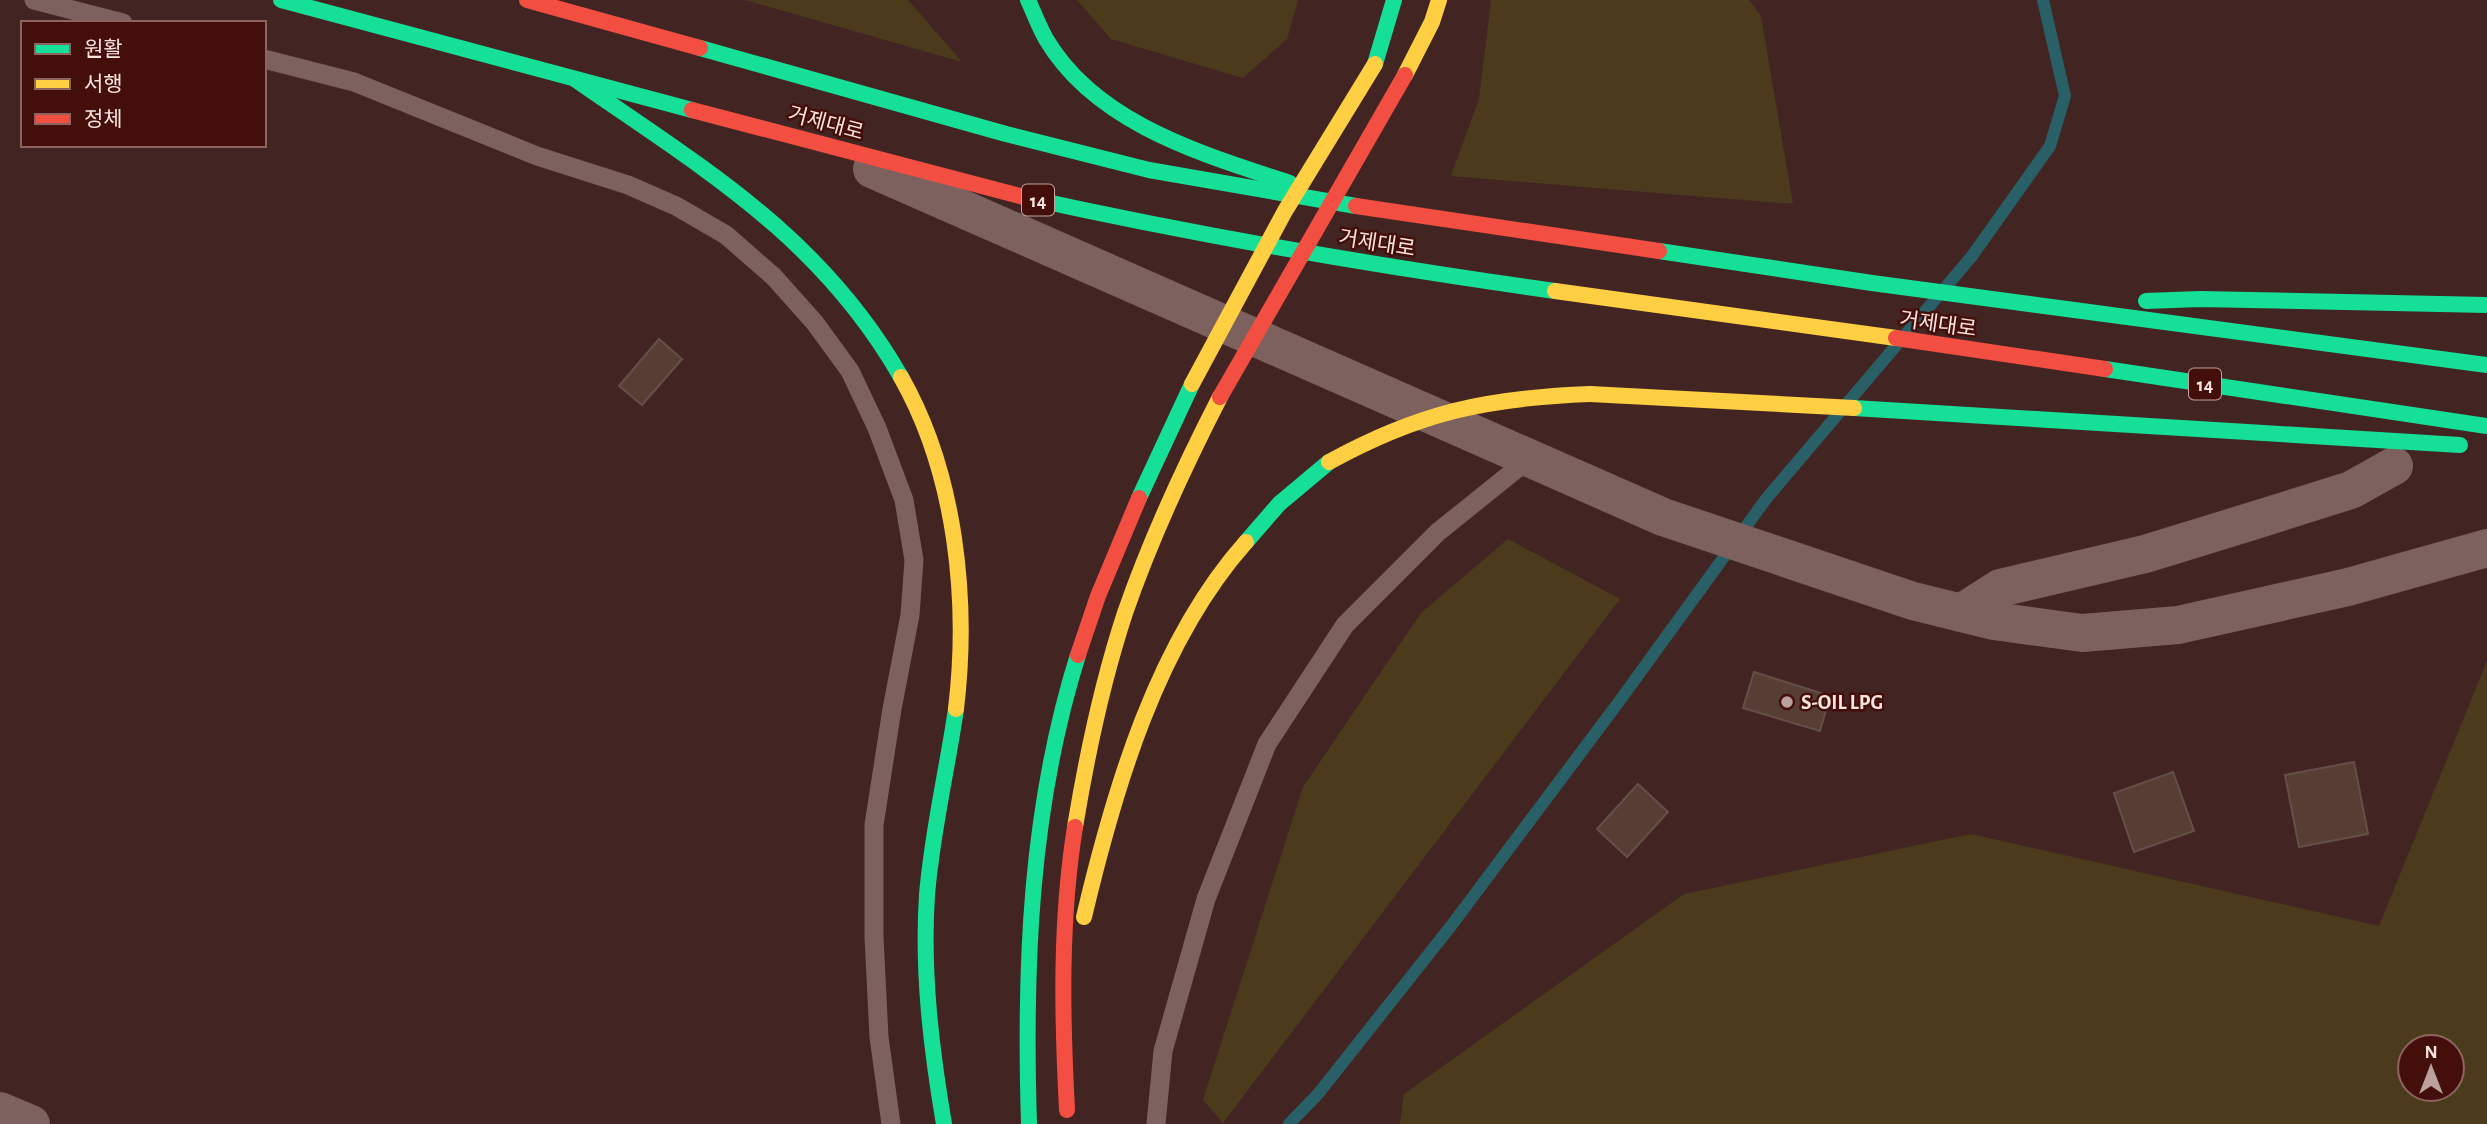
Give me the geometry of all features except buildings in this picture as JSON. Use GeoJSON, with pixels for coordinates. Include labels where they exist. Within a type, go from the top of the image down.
{"type":"FeatureCollection","features":[{"type":"Feature","properties":{"kind":"main road","name":"거제대로"},"geometry":{"type":"LineString","coordinates":[[281,0],[1009,194],[1132,222],[1436,274],[1923,342],[2487,426]]}},
{"type":"Feature","properties":{"kind":"main road","name":"거제대로"},"geometry":{"type":"LineString","coordinates":[[527,0],[1006,134],[1149,170],[1359,206],[1872,283],[2487,365]]}},
{"type":"Feature","properties":{"kind":"main road"},"geometry":{"type":"LineString","coordinates":[[1028,0],[1042,34],[1059,59],[1088,89],[1125,116],[1191,149],[1359,206]]}},
{"type":"Feature","properties":{"kind":"main road"},"geometry":{"type":"LineString","coordinates":[[1029,1124],[1026,999],[1029,937],[1042,810],[1058,728],[1080,650],[1124,529],[1192,384],[1272,235],[1374,64],[1383,45],[1394,0]]}},
{"type":"Feature","properties":{"kind":"main road"},"geometry":{"type":"LineString","coordinates":[[1067,1117],[1062,1000],[1072,844],[1104,678],[1142,561],[1188,457],[1405,75],[1432,22],[1439,0]]}},
{"type":"Feature","properties":{"kind":"main road"},"geometry":{"type":"LineString","coordinates":[[571,77],[735,191],[788,234],[821,267],[855,304],[885,350],[930,440],[945,492],[956,555],[960,619],[959,681],[955,716],[933,844],[928,895],[928,1012],[944,1124]]}},
{"type":"Feature","properties":{"kind":"main road"},"geometry":{"type":"LineString","coordinates":[[2032,303],[2200,299],[2487,305]]}},
{"type":"Feature","properties":{"kind":"main road"},"geometry":{"type":"LineString","coordinates":[[1067,1117],[1074,981],[1088,899],[1121,783],[1155,693],[1180,638],[1243,542],[1282,500],[1329,462],[1382,433],[1447,410],[1512,398],[1590,394],[2473,445]]}},
{"type":"Feature","properties":{"kind":"street"},"geometry":{"type":"LineString","coordinates":[[799,138],[1663,517],[1913,601],[1961,613],[1994,621],[2082,633],[2178,625],[2348,587],[2487,548]]}},
{"type":"Feature","properties":{"kind":"street"},"geometry":{"type":"LineString","coordinates":[[1961,613],[2000,588],[2145,554],[2249,522],[2351,490],[2394,466]]}},
{"type":"Feature","properties":{"kind":"street"},"geometry":{"type":"LineString","coordinates":[[0,1111],[31,1124]]}},
{"type":"Feature","properties":{"kind":"lane"},"geometry":{"type":"LineString","coordinates":[[34,0],[115,21]]}},
{"type":"Feature","properties":{"kind":"lane"},"geometry":{"type":"LineString","coordinates":[[266,60],[354,82],[537,156],[628,185],[676,206],[726,235],[774,277],[815,323],[850,371],[877,428],[904,500],[915,560],[910,615],[874,825],[874,937],[878,1037],[891,1124]]}},
{"type":"Feature","properties":{"kind":"lane"},"geometry":{"type":"LineString","coordinates":[[1156,1124],[1163,1051],[1206,899],[1267,744],[1345,625],[1438,532],[1529,459]]}},
{"type":"Feature","properties":{"kind":"shaded area"},"geometry":{"type":"Polygon","coordinates":[[[745,0],[908,0],[962,62],[745,0]]]}},
{"type":"Feature","properties":{"kind":"shaded area"},"geometry":{"type":"Polygon","coordinates":[[[1077,0],[1298,0],[1287,39],[1243,78],[1111,39],[1077,0]]]}},
{"type":"Feature","properties":{"kind":"shaded area"},"geometry":{"type":"Polygon","coordinates":[[[1491,0],[1749,0],[1761,16],[1793,204],[1451,176],[1479,99],[1491,0]]]}},
{"type":"Feature","properties":{"kind":"shaded area"},"geometry":{"type":"Polygon","coordinates":[[[1508,539],[1620,599],[1223,1123],[1203,1100],[1303,787],[1421,613],[1508,539]]]}},
{"type":"Feature","properties":{"kind":"shaded area"},"geometry":{"type":"Polygon","coordinates":[[[2487,661],[2487,1124],[1400,1124],[1404,1094],[1684,894],[1971,834],[2379,926],[2487,661]]]}},
{"type":"Feature","properties":{"kind":"waterway"},"geometry":{"type":"LineString","coordinates":[[1289,1124],[1318,1094],[1451,926],[1766,499],[1972,256],[2050,146],[2065,96],[2043,0]]}},
{"type":"Feature","properties":{"kind":"traffic: fast"},"geometry":{"type":"LineString","coordinates":[[281,0],[692,110]]}},
{"type":"Feature","properties":{"kind":"traffic: fast"},"geometry":{"type":"LineString","coordinates":[[1028,0],[1046,39],[1067,68],[1093,93],[1122,114],[1188,147],[1290,183]]}},
{"type":"Feature","properties":{"kind":"traffic: fast"},"geometry":{"type":"LineString","coordinates":[[1375,64],[1394,0]]}},
{"type":"Feature","properties":{"kind":"traffic: fast"},"geometry":{"type":"LineString","coordinates":[[700,48],[1006,134],[1149,170],[1356,206]]}},
{"type":"Feature","properties":{"kind":"traffic: fast"},"geometry":{"type":"LineString","coordinates":[[576,80],[714,176],[757,209],[797,245],[834,284],[869,328],[901,377]]}},
{"type":"Feature","properties":{"kind":"traffic: fast"},"geometry":{"type":"LineString","coordinates":[[1024,197],[1288,249],[1555,291]]}},
{"type":"Feature","properties":{"kind":"traffic: fast"},"geometry":{"type":"LineString","coordinates":[[1659,251],[1872,283],[2487,365]]}},
{"type":"Feature","properties":{"kind":"traffic: fast"},"geometry":{"type":"LineString","coordinates":[[2146,301],[2200,299],[2487,305]]}},
{"type":"Feature","properties":{"kind":"traffic: fast"},"geometry":{"type":"LineString","coordinates":[[2105,369],[2487,426]]}},
{"type":"Feature","properties":{"kind":"traffic: fast"},"geometry":{"type":"LineString","coordinates":[[1139,498],[1192,384]]}},
{"type":"Feature","properties":{"kind":"traffic: fast"},"geometry":{"type":"LineString","coordinates":[[1854,408],[2460,445]]}},
{"type":"Feature","properties":{"kind":"traffic: fast"},"geometry":{"type":"LineString","coordinates":[[1246,542],[1279,504],[1329,462]]}},
{"type":"Feature","properties":{"kind":"traffic: fast"},"geometry":{"type":"LineString","coordinates":[[1029,1124],[1030,947],[1040,829],[1049,771],[1078,655]]}},
{"type":"Feature","properties":{"kind":"traffic: fast"},"geometry":{"type":"LineString","coordinates":[[944,1124],[929,1010],[926,924],[932,848],[956,709]]}},
{"type":"Feature","properties":{"kind":"traffic: slow"},"geometry":{"type":"LineString","coordinates":[[1405,75],[1432,22],[1439,0]]}},
{"type":"Feature","properties":{"kind":"traffic: slow"},"geometry":{"type":"LineString","coordinates":[[1192,384],[1285,211],[1375,64]]}},
{"type":"Feature","properties":{"kind":"traffic: slow"},"geometry":{"type":"LineString","coordinates":[[1555,291],[1896,338]]}},
{"type":"Feature","properties":{"kind":"traffic: slow"},"geometry":{"type":"LineString","coordinates":[[901,377],[935,454],[954,538],[961,625],[956,709]]}},
{"type":"Feature","properties":{"kind":"traffic: slow"},"geometry":{"type":"LineString","coordinates":[[1590,394],[1854,408]]}},
{"type":"Feature","properties":{"kind":"traffic: slow"},"geometry":{"type":"LineString","coordinates":[[1329,462],[1394,431],[1455,411],[1519,399],[1590,394]]}},
{"type":"Feature","properties":{"kind":"traffic: slow"},"geometry":{"type":"LineString","coordinates":[[1075,827],[1096,719],[1125,613],[1169,503],[1220,397]]}},
{"type":"Feature","properties":{"kind":"traffic: slow"},"geometry":{"type":"LineString","coordinates":[[1084,917],[1109,819],[1143,719],[1187,625],[1246,542]]}},
{"type":"Feature","properties":{"kind":"traffic: jam"},"geometry":{"type":"LineString","coordinates":[[527,0],[700,48]]}},
{"type":"Feature","properties":{"kind":"traffic: jam"},"geometry":{"type":"LineString","coordinates":[[1220,397],[1405,75]]}},
{"type":"Feature","properties":{"kind":"traffic: jam"},"geometry":{"type":"LineString","coordinates":[[692,110],[1024,197]]}},
{"type":"Feature","properties":{"kind":"traffic: jam"},"geometry":{"type":"LineString","coordinates":[[1356,206],[1659,251]]}},
{"type":"Feature","properties":{"kind":"traffic: jam"},"geometry":{"type":"LineString","coordinates":[[1896,338],[2105,369]]}},
{"type":"Feature","properties":{"kind":"traffic: jam"},"geometry":{"type":"LineString","coordinates":[[1078,655],[1098,596],[1139,498]]}},
{"type":"Feature","properties":{"kind":"traffic: jam"},"geometry":{"type":"LineString","coordinates":[[1067,1110],[1064,968],[1067,898],[1075,827]]}},
{"type":"Feature","properties":{"kind":"place","name":"S-OIL LPG"},"geometry":{"type":"Point","coordinates":[1787,702]}}]}
